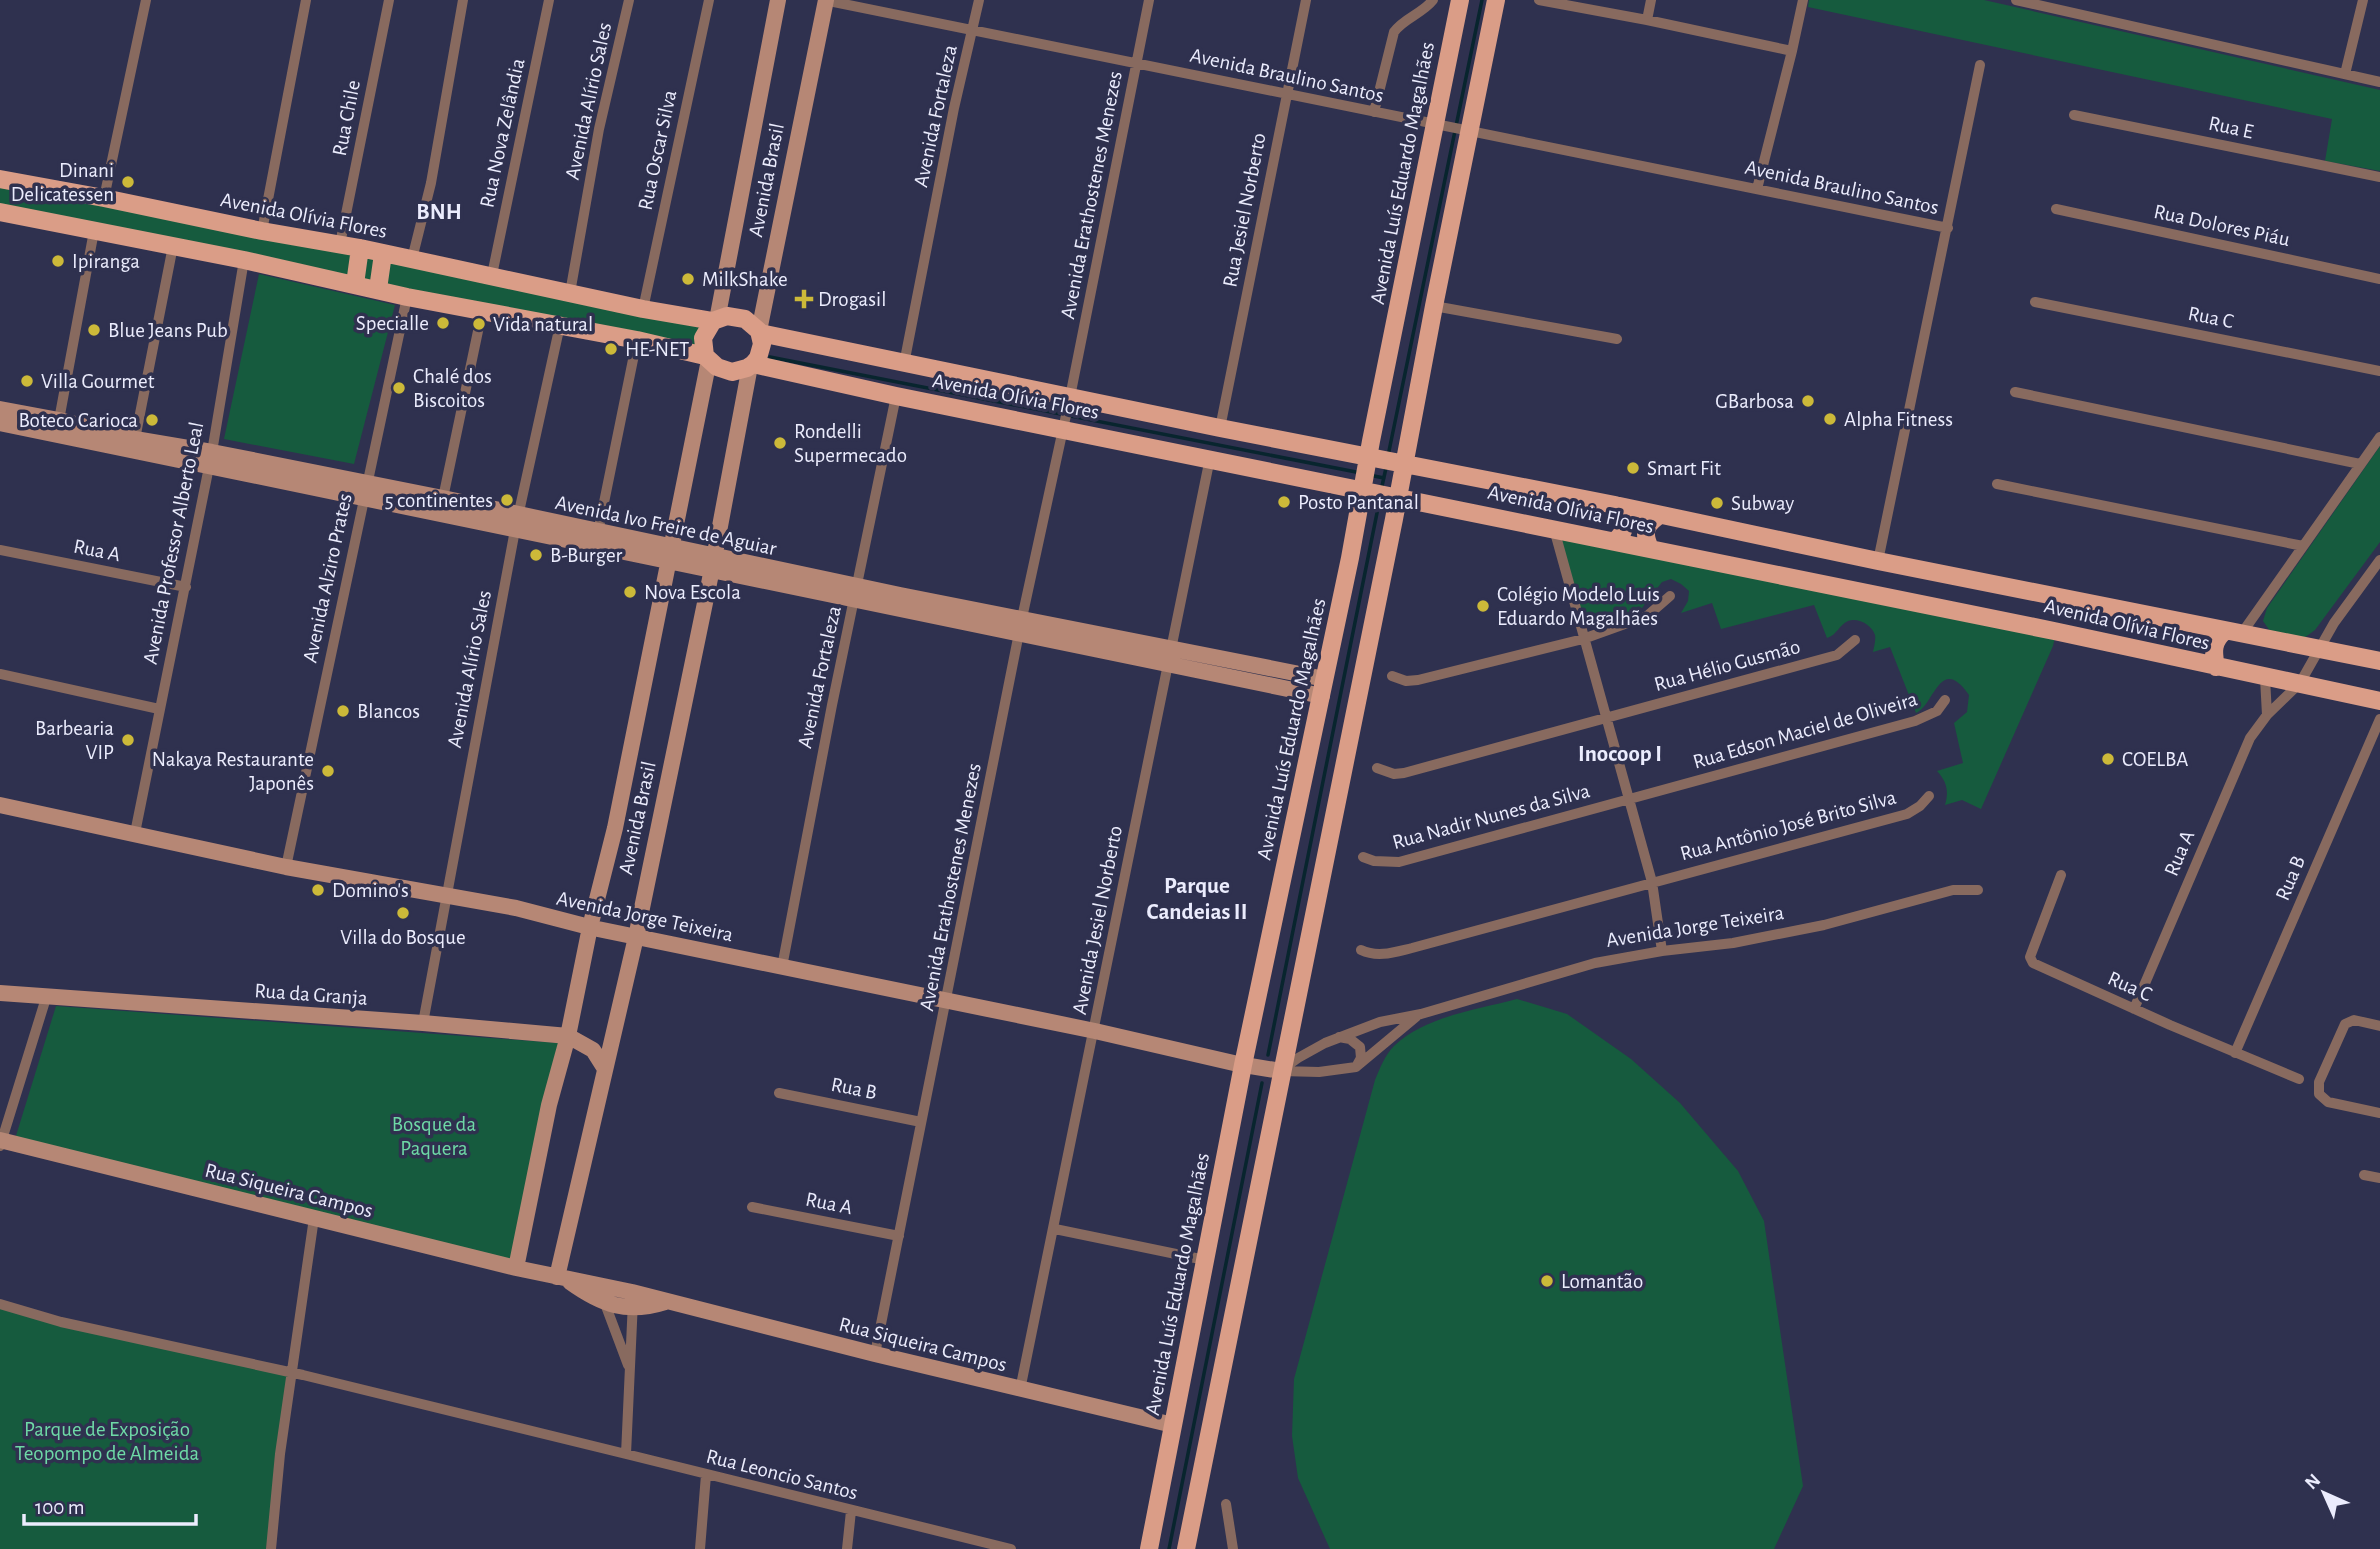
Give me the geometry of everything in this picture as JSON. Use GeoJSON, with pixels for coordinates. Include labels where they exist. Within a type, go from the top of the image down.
{"type":"FeatureCollection","features":[{"type":"Feature","properties":{"kind":"main road","name":"Avenida Luís Eduardo Magalhães"},"geometry":{"type":"LineString","coordinates":[[1149,1549],[1243,1065],[1439,125],[1461,0]]}},
{"type":"Feature","properties":{"kind":"main road"},"geometry":{"type":"LineString","coordinates":[[1186,1549],[1285,1071],[1398,496],[1464,130],[1496,0]]}},
{"type":"Feature","properties":{"kind":"main road","name":"Avenida Olívia Flores"},"geometry":{"type":"LineString","coordinates":[[0,179],[341,244],[643,309],[715,321],[727,316],[745,319],[760,332],[904,363],[2380,661]]}},
{"type":"Feature","properties":{"kind":"main road","name":"Avenida Olívia Flores"},"geometry":{"type":"LineString","coordinates":[[0,212],[244,260],[407,297],[637,340],[707,358],[717,367],[732,372],[750,366],[1063,428],[2054,631],[2380,701]]}},
{"type":"Feature","properties":{"kind":"main road"},"geometry":{"type":"LineString","coordinates":[[355,284],[360,248]]}},
{"type":"Feature","properties":{"kind":"main road"},"geometry":{"type":"LineString","coordinates":[[378,289],[383,254]]}},
{"type":"Feature","properties":{"kind":"main road","name":"Avenida Brasil"},"geometry":{"type":"LineString","coordinates":[[707,358],[703,338],[715,321]]}},
{"type":"Feature","properties":{"kind":"main road","name":"Avenida Brasil"},"geometry":{"type":"LineString","coordinates":[[750,366],[758,358],[762,344],[760,332]]}},
{"type":"Feature","properties":{"kind":"main road"},"geometry":{"type":"LineString","coordinates":[[1615,505],[1626,522],[1624,530],[1615,541]]}},
{"type":"Feature","properties":{"kind":"main road"},"geometry":{"type":"LineString","coordinates":[[1650,548],[1644,534],[1646,527],[1660,515]]}},
{"type":"Feature","properties":{"kind":"main road"},"geometry":{"type":"LineString","coordinates":[[2216,667],[2213,652],[2215,641],[2234,632]]}},
{"type":"Feature","properties":{"kind":"street"},"geometry":{"type":"LineString","coordinates":[[104,198],[146,0]]}},
{"type":"Feature","properties":{"kind":"street"},"geometry":{"type":"LineString","coordinates":[[262,231],[306,0]]}},
{"type":"Feature","properties":{"kind":"street","name":"Rua Chile"},"geometry":{"type":"LineString","coordinates":[[341,244],[388,0]]}},
{"type":"Feature","properties":{"kind":"street"},"geometry":{"type":"LineString","coordinates":[[412,259],[431,183],[463,0]]}},
{"type":"Feature","properties":{"kind":"street","name":"Rua Nova Zelândia"},"geometry":{"type":"LineString","coordinates":[[492,275],[549,0]]}},
{"type":"Feature","properties":{"kind":"street","name":"Avenida Alírio Sales"},"geometry":{"type":"LineString","coordinates":[[570,293],[599,129],[629,0]]}},
{"type":"Feature","properties":{"kind":"street","name":"Rua Oscar Silva"},"geometry":{"type":"LineString","coordinates":[[643,309],[709,0]]}},
{"type":"Feature","properties":{"kind":"street","name":"Avenida Brasil"},"geometry":{"type":"LineString","coordinates":[[715,321],[779,0]]}},
{"type":"Feature","properties":{"kind":"street","name":"Avenida Brasil"},"geometry":{"type":"LineString","coordinates":[[760,332],[825,0]]}},
{"type":"Feature","properties":{"kind":"street","name":"Avenida Braulino Santos"},"geometry":{"type":"LineString","coordinates":[[825,0],[1948,228]]}},
{"type":"Feature","properties":{"kind":"street","name":"Avenida Fortaleza"},"geometry":{"type":"LineString","coordinates":[[904,363],[954,108],[979,0]]}},
{"type":"Feature","properties":{"kind":"street","name":"Avenida Erathostenes Menezes"},"geometry":{"type":"LineString","coordinates":[[875,1354],[1149,0]]}},
{"type":"Feature","properties":{"kind":"street","name":"Rua Jesiel Norberto"},"geometry":{"type":"LineString","coordinates":[[1220,428],[1306,0]]}},
{"type":"Feature","properties":{"kind":"street"},"geometry":{"type":"LineString","coordinates":[[1374,112],[1394,32],[1401,23],[1433,0]]}},
{"type":"Feature","properties":{"kind":"street"},"geometry":{"type":"LineString","coordinates":[[1539,0],[1793,51]]}},
{"type":"Feature","properties":{"kind":"street"},"geometry":{"type":"LineString","coordinates":[[1647,20],[1651,0]]}},
{"type":"Feature","properties":{"kind":"street"},"geometry":{"type":"LineString","coordinates":[[1757,189],[1793,51],[1803,0]]}},
{"type":"Feature","properties":{"kind":"street"},"geometry":{"type":"LineString","coordinates":[[2016,0],[2380,82]]}},
{"type":"Feature","properties":{"kind":"street"},"geometry":{"type":"LineString","coordinates":[[2345,74],[2362,0]]}},
{"type":"Feature","properties":{"kind":"street"},"geometry":{"type":"LineString","coordinates":[[1878,561],[1980,65]]}},
{"type":"Feature","properties":{"kind":"street","name":"Rua E"},"geometry":{"type":"LineString","coordinates":[[2074,115],[2380,177]]}},
{"type":"Feature","properties":{"kind":"street","name":"Rua Dolores Piáu"},"geometry":{"type":"LineString","coordinates":[[2056,209],[2380,279]]}},
{"type":"Feature","properties":{"kind":"street"},"geometry":{"type":"LineString","coordinates":[[59,420],[94,231]]}},
{"type":"Feature","properties":{"kind":"street"},"geometry":{"type":"LineString","coordinates":[[135,439],[173,246]]}},
{"type":"Feature","properties":{"kind":"street","name":"Avenida Professor Alberto Leal"},"geometry":{"type":"LineString","coordinates":[[135,833],[186,587],[244,260]]}},
{"type":"Feature","properties":{"kind":"street","name":"Avenida Alziro Prates"},"geometry":{"type":"LineString","coordinates":[[286,867],[407,297]]}},
{"type":"Feature","properties":{"kind":"street","name":"Rua C"},"geometry":{"type":"LineString","coordinates":[[2035,302],[2380,371]]}},
{"type":"Feature","properties":{"kind":"street"},"geometry":{"type":"LineString","coordinates":[[1434,306],[1617,339]]}},
{"type":"Feature","properties":{"kind":"street"},"geometry":{"type":"LineString","coordinates":[[443,498],[482,312]]}},
{"type":"Feature","properties":{"kind":"street","name":"Avenida Alírio Sales"},"geometry":{"type":"LineString","coordinates":[[423,1023],[517,523],[561,325]]}},
{"type":"Feature","properties":{"kind":"street"},"geometry":{"type":"LineString","coordinates":[[597,532],[637,340]]}},
{"type":"Feature","properties":{"kind":"street","name":"Avenida Brasil"},"geometry":{"type":"LineString","coordinates":[[516,1268],[590,927],[615,828],[707,358]]}},
{"type":"Feature","properties":{"kind":"street","name":"Avenida Brasil"},"geometry":{"type":"LineString","coordinates":[[563,1279],[713,562],[750,366]]}},
{"type":"Feature","properties":{"kind":"street"},"geometry":{"type":"LineString","coordinates":[[2015,392],[2360,464]]}},
{"type":"Feature","properties":{"kind":"street","name":"Avenida Fortaleza"},"geometry":{"type":"LineString","coordinates":[[782,967],[897,396]]}},
{"type":"Feature","properties":{"kind":"street","name":"Avenida Ivo Freire de Aguiar"},"geometry":{"type":"LineString","coordinates":[[0,410],[59,420],[210,459]]}},
{"type":"Feature","properties":{"kind":"street","name":"Avenida Ivo Freire de Aguiar"},"geometry":{"type":"LineString","coordinates":[[0,423],[210,459],[713,562],[856,592],[1020,635],[1168,666],[1323,687]]}},
{"type":"Feature","properties":{"kind":"street"},"geometry":{"type":"LineString","coordinates":[[2234,632],[2303,546],[2380,437]]}},
{"type":"Feature","properties":{"kind":"street","name":"Avenida Jesiel Norberto"},"geometry":{"type":"LineString","coordinates":[[1020,1390],[1055,1229],[1210,458]]}},
{"type":"Feature","properties":{"kind":"street"},"geometry":{"type":"LineString","coordinates":[[1997,484],[2303,546]]}},
{"type":"Feature","properties":{"kind":"street","name":"Avenida Ivo Freire de Aguiar"},"geometry":{"type":"LineString","coordinates":[[364,491],[443,498],[517,523],[597,532],[668,553]]}},
{"type":"Feature","properties":{"kind":"street"},"geometry":{"type":"LineString","coordinates":[[1554,529],[1652,882],[1662,951]]}},
{"type":"Feature","properties":{"kind":"street","name":"Rua A"},"geometry":{"type":"LineString","coordinates":[[0,550],[186,587]]}},
{"type":"Feature","properties":{"kind":"street","name":"Rua A"},"geometry":{"type":"LineString","coordinates":[[2134,1010],[2245,749],[2267,715],[2300,683],[2334,623],[2379,562]]}},
{"type":"Feature","properties":{"kind":"street","name":"Avenida Ivo Freire de Aguiar"},"geometry":{"type":"LineString","coordinates":[[856,592],[1022,618],[1172,647],[1323,687]]}},
{"type":"Feature","properties":{"kind":"street"},"geometry":{"type":"LineString","coordinates":[[1392,676],[1406,681],[1418,680],[1583,639],[1647,616],[1670,596]]}},
{"type":"Feature","properties":{"kind":"street","name":"Rua Hélio Gusmão"},"geometry":{"type":"LineString","coordinates":[[1377,768],[1394,774],[1404,773],[1837,655],[1855,640]]}},
{"type":"Feature","properties":{"kind":"street"},"geometry":{"type":"LineString","coordinates":[[0,674],[159,709]]}},
{"type":"Feature","properties":{"kind":"street"},"geometry":{"type":"LineString","coordinates":[[2265,678],[2267,715]]}},
{"type":"Feature","properties":{"kind":"street","name":"Rua Edson Maciel de Oliveira"},"geometry":{"type":"LineString","coordinates":[[1629,800],[1928,717],[1937,711],[1945,700]]}},
{"type":"Feature","properties":{"kind":"street","name":"Rua B"},"geometry":{"type":"LineString","coordinates":[[2235,1053],[2380,719]]}},
{"type":"Feature","properties":{"kind":"street","name":"Rua Antônio José Brito Silva"},"geometry":{"type":"LineString","coordinates":[[1361,950],[1370,954],[1384,954],[1412,948],[1907,814],[1929,796]]}},
{"type":"Feature","properties":{"kind":"street","name":"Rua Nadir Nunes da Silva"},"geometry":{"type":"LineString","coordinates":[[1363,857],[1374,861],[1399,862],[1629,800]]}},
{"type":"Feature","properties":{"kind":"street","name":"Avenida Jorge Teixeira"},"geometry":{"type":"LineString","coordinates":[[0,805],[286,867],[516,908],[636,937],[1095,1031],[1243,1065],[1285,1071],[1319,1072],[1356,1067],[1421,1014]]}},
{"type":"Feature","properties":{"kind":"street","name":"Rua C"},"geometry":{"type":"LineString","coordinates":[[2061,875],[2031,957],[2033,963],[2134,1010],[2299,1079]]}},
{"type":"Feature","properties":{"kind":"street","name":"Avenida Jorge Teixeira"},"geometry":{"type":"LineString","coordinates":[[1285,1071],[1298,1058],[1339,1037],[1380,1022],[1421,1014],[1595,963],[1662,951],[1733,943],[1824,925],[1953,890],[1978,890]]}},
{"type":"Feature","properties":{"kind":"street","name":"Rua da Granja"},"geometry":{"type":"LineString","coordinates":[[0,993],[568,1036],[593,1050],[605,1069]]}},
{"type":"Feature","properties":{"kind":"street"},"geometry":{"type":"LineString","coordinates":[[1,1142],[46,998]]}},
{"type":"Feature","properties":{"kind":"street"},"geometry":{"type":"LineString","coordinates":[[2380,1026],[2354,1020],[2344,1024],[2319,1082],[2319,1094],[2328,1102],[2380,1113]]}},
{"type":"Feature","properties":{"kind":"street"},"geometry":{"type":"LineString","coordinates":[[1339,1037],[1350,1039],[1360,1047],[1361,1058],[1356,1067]]}},
{"type":"Feature","properties":{"kind":"street","name":"Rua B"},"geometry":{"type":"LineString","coordinates":[[779,1093],[921,1122]]}},
{"type":"Feature","properties":{"kind":"street","name":"Rua Siqueira Campos"},"geometry":{"type":"LineString","coordinates":[[1,1142],[563,1279],[606,1294],[632,1292],[1020,1390],[1173,1425]]}},
{"type":"Feature","properties":{"kind":"street"},"geometry":{"type":"LineString","coordinates":[[2364,1175],[2380,1178]]}},
{"type":"Feature","properties":{"kind":"street","name":"Rua A"},"geometry":{"type":"LineString","coordinates":[[752,1207],[899,1236]]}},
{"type":"Feature","properties":{"kind":"street"},"geometry":{"type":"LineString","coordinates":[[271,1549],[280,1454],[314,1218]]}},
{"type":"Feature","properties":{"kind":"street"},"geometry":{"type":"LineString","coordinates":[[1055,1229],[1205,1260]]}},
{"type":"Feature","properties":{"kind":"street"},"geometry":{"type":"LineString","coordinates":[[626,1454],[632,1292]]}},
{"type":"Feature","properties":{"kind":"street"},"geometry":{"type":"LineString","coordinates":[[606,1294],[630,1371]]}},
{"type":"Feature","properties":{"kind":"street","name":"Rua Siqueira Campos"},"geometry":{"type":"LineString","coordinates":[[606,1294],[618,1307],[633,1309],[665,1301]]}},
{"type":"Feature","properties":{"kind":"street","name":"Rua Leoncio Santos"},"geometry":{"type":"LineString","coordinates":[[0,1304],[61,1322],[292,1373],[1011,1549]]}},
{"type":"Feature","properties":{"kind":"street"},"geometry":{"type":"LineString","coordinates":[[700,1549],[706,1475]]}},
{"type":"Feature","properties":{"kind":"street"},"geometry":{"type":"LineString","coordinates":[[1226,1504],[1233,1549]]}},
{"type":"Feature","properties":{"kind":"street"},"geometry":{"type":"LineString","coordinates":[[847,1549],[850,1511]]}},
{"type":"Feature","properties":{"kind":"green space"},"geometry":{"type":"Polygon","coordinates":[[[1809,0],[1984,0],[2380,90],[2380,171],[2325,161],[2332,119],[1808,7],[1809,0]]]}},
{"type":"Feature","properties":{"kind":"green space"},"geometry":{"type":"Polygon","coordinates":[[[0,179],[713,321],[705,357],[0,210],[0,179]]]}},
{"type":"Feature","properties":{"kind":"green space"},"geometry":{"type":"Polygon","coordinates":[[[259,274],[395,305],[354,464],[224,439],[259,274]]]}},
{"type":"Feature","properties":{"kind":"green space"},"geometry":{"type":"Polygon","coordinates":[[[2380,446],[2380,542],[2315,630],[2304,638],[2270,631],[2263,621],[2267,608],[2380,446]]]}},
{"type":"Feature","properties":{"kind":"green space"},"geometry":{"type":"Polygon","coordinates":[[[1563,538],[2055,637],[1981,809],[1962,800],[1945,805],[1946,787],[1937,771],[1963,763],[1954,723],[1967,712],[1969,695],[1959,683],[1951,679],[1944,680],[1916,713],[1890,647],[1873,652],[1875,635],[1864,623],[1848,621],[1827,638],[1814,605],[1721,629],[1712,603],[1681,613],[1688,601],[1689,591],[1671,579],[1662,582],[1642,608],[1585,628],[1560,543],[1563,538]]]}},
{"type":"Feature","properties":{"kind":"green space","name":"Lomantão"},"geometry":{"type":"Polygon","coordinates":[[[1517,999],[1567,1014],[1631,1059],[1680,1103],[1738,1171],[1764,1221],[1803,1486],[1774,1549],[1330,1549],[1298,1478],[1292,1436],[1294,1379],[1375,1080],[1394,1046],[1421,1028],[1452,1015],[1517,999]]]}},
{"type":"Feature","properties":{"kind":"green space","name":"Bosque da Paquera"},"geometry":{"type":"Polygon","coordinates":[[[56,1006],[559,1043],[518,1262],[15,1139],[56,1006]]]}},
{"type":"Feature","properties":{"kind":"green space","name":"Parque de Exposição Teopompo de Almeida"},"geometry":{"type":"Polygon","coordinates":[[[0,1304],[295,1372],[266,1549],[0,1549],[0,1304]]]}},
{"type":"Feature","properties":{"kind":"waterway"},"geometry":{"type":"LineString","coordinates":[[1389,451],[1482,0]]}},
{"type":"Feature","properties":{"kind":"waterway"},"geometry":{"type":"LineString","coordinates":[[770,357],[1356,472]]}},
{"type":"Feature","properties":{"kind":"waterway"},"geometry":{"type":"LineString","coordinates":[[1382,486],[1386,468]]}},
{"type":"Feature","properties":{"kind":"waterway"},"geometry":{"type":"LineString","coordinates":[[1374,476],[1384,478]]}},
{"type":"Feature","properties":{"kind":"waterway"},"geometry":{"type":"LineString","coordinates":[[1268,1055],[1379,503]]}},
{"type":"Feature","properties":{"kind":"waterway"},"geometry":{"type":"LineString","coordinates":[[1169,1549],[1262,1083]]}},
{"type":"Feature","properties":{"kind":"place","name":"Dinani Delicatessen"},"geometry":{"type":"Point","coordinates":[128,182]}},
{"type":"Feature","properties":{"kind":"place","name":"Ipiranga"},"geometry":{"type":"Point","coordinates":[58,261]}},
{"type":"Feature","properties":{"kind":"place","name":"MilkShake"},"geometry":{"type":"Point","coordinates":[688,279]}},
{"type":"Feature","properties":{"kind":"place","name":"Drogasil"},"geometry":{"type":"Point","coordinates":[804,299]}},
{"type":"Feature","properties":{"kind":"place","name":"Specialle"},"geometry":{"type":"Point","coordinates":[443,323]}},
{"type":"Feature","properties":{"kind":"place","name":"Vida natural"},"geometry":{"type":"Point","coordinates":[479,324]}},
{"type":"Feature","properties":{"kind":"place","name":"Blue Jeans Pub"},"geometry":{"type":"Point","coordinates":[94,330]}},
{"type":"Feature","properties":{"kind":"place","name":"HE-NET"},"geometry":{"type":"Point","coordinates":[611,349]}},
{"type":"Feature","properties":{"kind":"place","name":"Villa Gourmet"},"geometry":{"type":"Point","coordinates":[27,381]}},
{"type":"Feature","properties":{"kind":"place","name":"Chalé dos Biscoitos"},"geometry":{"type":"Point","coordinates":[399,388]}},
{"type":"Feature","properties":{"kind":"place","name":"GBarbosa"},"geometry":{"type":"Point","coordinates":[1808,401]}},
{"type":"Feature","properties":{"kind":"place","name":"Alpha Fitness"},"geometry":{"type":"Point","coordinates":[1830,419]}},
{"type":"Feature","properties":{"kind":"place","name":"Boteco Carioca"},"geometry":{"type":"Point","coordinates":[152,420]}},
{"type":"Feature","properties":{"kind":"place","name":"Rondelli Supermecado"},"geometry":{"type":"Point","coordinates":[780,443]}},
{"type":"Feature","properties":{"kind":"place","name":"Smart Fit"},"geometry":{"type":"Point","coordinates":[1633,468]}},
{"type":"Feature","properties":{"kind":"place","name":"5 continentes"},"geometry":{"type":"Point","coordinates":[507,500]}},
{"type":"Feature","properties":{"kind":"place","name":"Posto Pantanal"},"geometry":{"type":"Point","coordinates":[1284,502]}},
{"type":"Feature","properties":{"kind":"place","name":"Subway"},"geometry":{"type":"Point","coordinates":[1717,503]}},
{"type":"Feature","properties":{"kind":"place","name":"B-Burger"},"geometry":{"type":"Point","coordinates":[536,555]}},
{"type":"Feature","properties":{"kind":"place","name":"Nova Escola"},"geometry":{"type":"Point","coordinates":[630,592]}},
{"type":"Feature","properties":{"kind":"place","name":"Colégio Modelo Luis Eduardo Magalhães"},"geometry":{"type":"Point","coordinates":[1483,606]}},
{"type":"Feature","properties":{"kind":"place","name":"Blancos"},"geometry":{"type":"Point","coordinates":[343,711]}},
{"type":"Feature","properties":{"kind":"place","name":"Barbearia VIP"},"geometry":{"type":"Point","coordinates":[128,740]}},
{"type":"Feature","properties":{"kind":"place","name":"COELBA"},"geometry":{"type":"Point","coordinates":[2108,759]}},
{"type":"Feature","properties":{"kind":"place","name":"Nakaya Restaurante Japonês"},"geometry":{"type":"Point","coordinates":[328,771]}},
{"type":"Feature","properties":{"kind":"place","name":"Domino's"},"geometry":{"type":"Point","coordinates":[318,890]}},
{"type":"Feature","properties":{"kind":"place","name":"Villa do Bosque"},"geometry":{"type":"Point","coordinates":[403,913]}},
{"type":"Feature","properties":{"kind":"place","name":"Lomantão"},"geometry":{"type":"Point","coordinates":[1547,1281]}},
{"type":"Feature","properties":{"kind":"district","name":"BNH"},"geometry":{"type":"Point","coordinates":[439,211]}},
{"type":"Feature","properties":{"kind":"district","name":"Inocoop I"},"geometry":{"type":"Point","coordinates":[1620,753]}},
{"type":"Feature","properties":{"kind":"district","name":"Parque Candeias II"},"geometry":{"type":"Point","coordinates":[1197,898]}}]}
